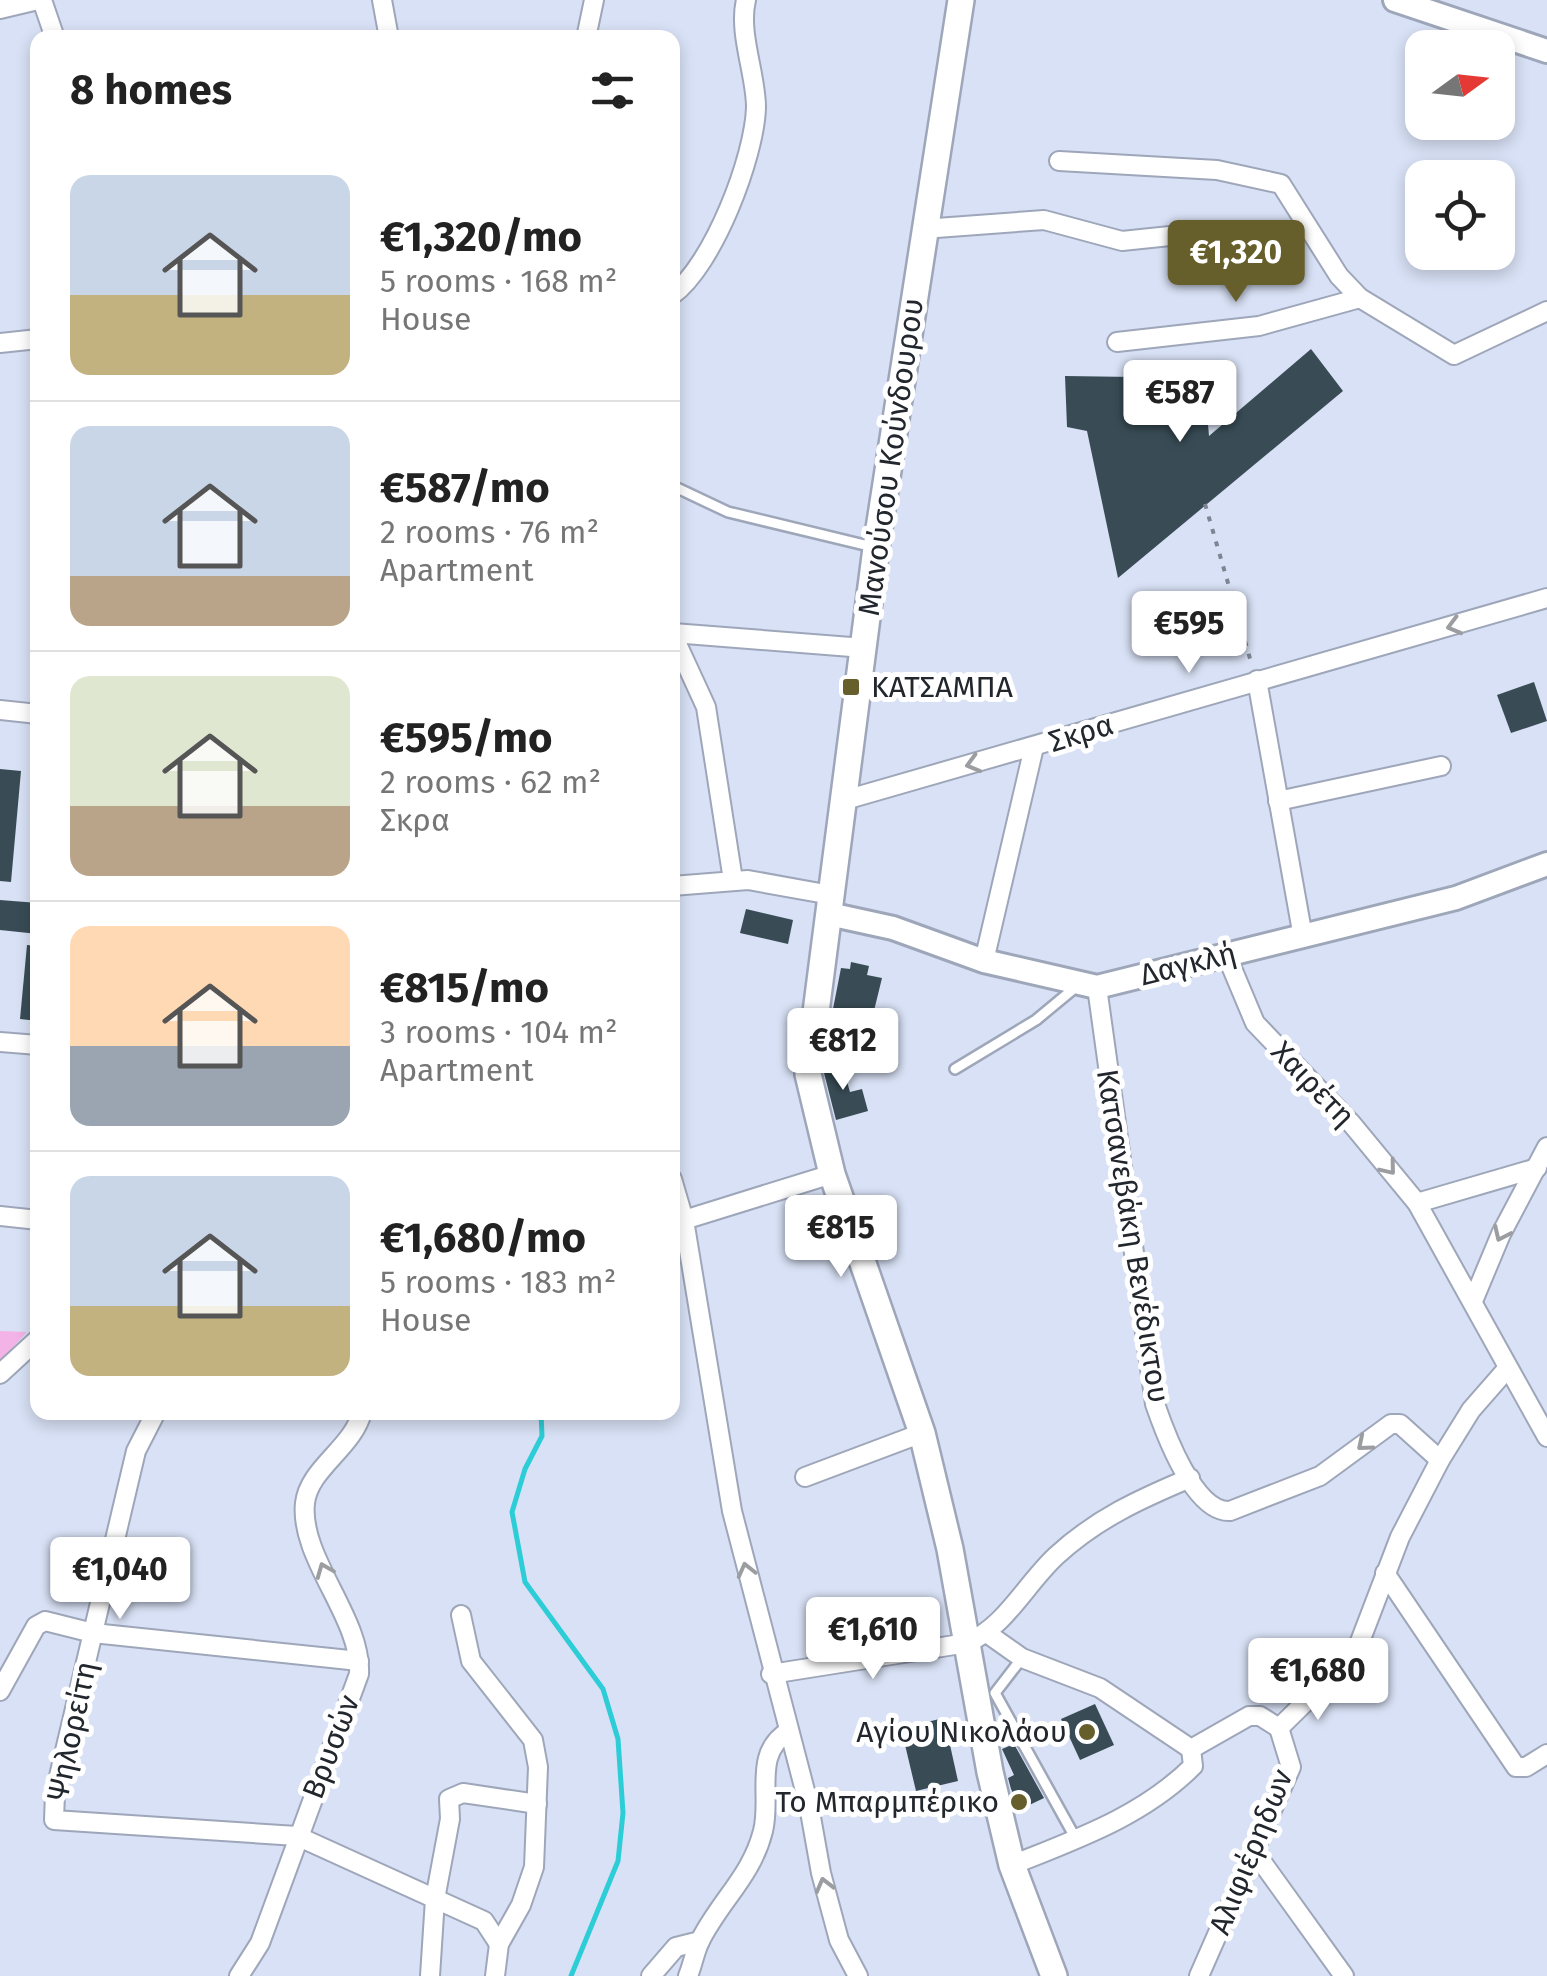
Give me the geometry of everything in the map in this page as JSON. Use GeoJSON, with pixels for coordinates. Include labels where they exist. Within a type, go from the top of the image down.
{"type":"FeatureCollection","features":[{"type":"Feature","properties":{"kind":"main road","name":"Μανούσου Κούνδουρου"},"geometry":{"type":"LineString","coordinates":[[961,0],[876,548],[808,1074],[832,1174],[922,1433],[977,1638],[1012,1864],[1054,1976]]}},
{"type":"Feature","properties":{"kind":"street"},"geometry":{"type":"LineString","coordinates":[[0,9],[40,0],[52,30]]}},
{"type":"Feature","properties":{"kind":"street"},"geometry":{"type":"LineString","coordinates":[[382,0],[388,30]]}},
{"type":"Feature","properties":{"kind":"street"},"geometry":{"type":"LineString","coordinates":[[588,30],[594,0]]}},
{"type":"Feature","properties":{"kind":"street"},"geometry":{"type":"LineString","coordinates":[[680,284],[711,242],[734,196],[748,148],[756,108],[746,0]]}},
{"type":"Feature","properties":{"kind":"street"},"geometry":{"type":"LineString","coordinates":[[1395,0],[1547,51]]}},
{"type":"Feature","properties":{"kind":"street"},"geometry":{"type":"LineString","coordinates":[[1059,162],[1216,170],[1281,184],[1339,276],[1360,298],[1454,355],[1547,311]]}},
{"type":"Feature","properties":{"kind":"street"},"geometry":{"type":"LineString","coordinates":[[923,229],[1044,220],[1122,241],[1170,236]]}},
{"type":"Feature","properties":{"kind":"street"},"geometry":{"type":"LineString","coordinates":[[1117,342],[1258,326],[1360,298]]}},
{"type":"Feature","properties":{"kind":"street"},"geometry":{"type":"LineString","coordinates":[[0,343],[30,340]]}},
{"type":"Feature","properties":{"kind":"street","name":"Σκρα"},"geometry":{"type":"LineString","coordinates":[[844,800],[1547,598]]}},
{"type":"Feature","properties":{"kind":"street"},"geometry":{"type":"LineString","coordinates":[[680,634],[864,648]]}},
{"type":"Feature","properties":{"kind":"street"},"geometry":{"type":"LineString","coordinates":[[680,650],[706,707],[732,880]]}},
{"type":"Feature","properties":{"kind":"street"},"geometry":{"type":"LineString","coordinates":[[1257,680],[1303,937]]}},
{"type":"Feature","properties":{"kind":"street"},"geometry":{"type":"LineString","coordinates":[[0,710],[30,713]]}},
{"type":"Feature","properties":{"kind":"street"},"geometry":{"type":"LineString","coordinates":[[984,962],[1034,747]]}},
{"type":"Feature","properties":{"kind":"street"},"geometry":{"type":"LineString","coordinates":[[1278,801],[1441,766]]}},
{"type":"Feature","properties":{"kind":"street","name":"Δαγκλή"},"geometry":{"type":"LineString","coordinates":[[830,905],[984,962],[1088,986],[1456,898],[1547,864]]}},
{"type":"Feature","properties":{"kind":"street"},"geometry":{"type":"LineString","coordinates":[[680,885],[732,880],[830,905]]}},
{"type":"Feature","properties":{"kind":"street","name":"Χαιρέτη"},"geometry":{"type":"LineString","coordinates":[[1226,954],[1255,1023],[1350,1123],[1417,1204],[1472,1300],[1506,1370],[1547,1437]]}},
{"type":"Feature","properties":{"kind":"street","name":"Κατσανεβάκη Βενέδικτου"},"geometry":{"type":"LineString","coordinates":[[1088,986],[1156,1404],[1170,1447],[1190,1478],[1215,1510],[1230,1511],[1320,1476],[1385,1426],[1396,1423],[1440,1460]]}},
{"type":"Feature","properties":{"kind":"street"},"geometry":{"type":"LineString","coordinates":[[0,1042],[30,1044]]}},
{"type":"Feature","properties":{"kind":"street"},"geometry":{"type":"LineString","coordinates":[[1472,1300],[1547,1147]]}},
{"type":"Feature","properties":{"kind":"street"},"geometry":{"type":"LineString","coordinates":[[1417,1204],[1540,1166]]}},
{"type":"Feature","properties":{"kind":"street"},"geometry":{"type":"LineString","coordinates":[[684,1220],[832,1174]]}},
{"type":"Feature","properties":{"kind":"street"},"geometry":{"type":"LineString","coordinates":[[680,1206],[732,1511],[771,1674],[789,1731],[820,1874],[839,1940],[858,1976]]}},
{"type":"Feature","properties":{"kind":"street"},"geometry":{"type":"LineString","coordinates":[[0,1216],[30,1219]]}},
{"type":"Feature","properties":{"kind":"street"},"geometry":{"type":"LineString","coordinates":[[0,1374],[30,1346]]}},
{"type":"Feature","properties":{"kind":"street"},"geometry":{"type":"LineString","coordinates":[[1190,1749],[1250,1716],[1260,1716],[1279,1728],[1356,1652],[1385,1574],[1440,1460],[1471,1410],[1506,1370]]}},
{"type":"Feature","properties":{"kind":"street","name":"Ψηλορείτη"},"geometry":{"type":"LineString","coordinates":[[152,1420],[136,1451],[55,1792],[54,1820],[296,1836]]}},
{"type":"Feature","properties":{"kind":"street","name":"Βρυσών"},"geometry":{"type":"LineString","coordinates":[[239,1976],[260,1943],[296,1836],[354,1694],[359,1661],[310,1533],[305,1502],[312,1484],[354,1437],[359,1420]]}},
{"type":"Feature","properties":{"kind":"street"},"geometry":{"type":"LineString","coordinates":[[805,1478],[922,1433]]}},
{"type":"Feature","properties":{"kind":"street"},"geometry":{"type":"LineString","coordinates":[[977,1638],[1092,1524],[1190,1478]]}},
{"type":"Feature","properties":{"kind":"street"},"geometry":{"type":"LineString","coordinates":[[1385,1574],[1516,1767],[1526,1767],[1547,1754]]}},
{"type":"Feature","properties":{"kind":"street"},"geometry":{"type":"LineString","coordinates":[[461,1615],[471,1661],[533,1740],[538,1804],[534,1867],[521,1904],[499,1944],[496,1976]]}},
{"type":"Feature","properties":{"kind":"street"},"geometry":{"type":"LineString","coordinates":[[0,1691],[40,1623],[50,1620],[93,1633],[359,1661]]}},
{"type":"Feature","properties":{"kind":"street"},"geometry":{"type":"LineString","coordinates":[[771,1674],[977,1638],[1100,1688],[1190,1749],[1193,1766],[1170,1788],[1116,1823],[1012,1864]]}},
{"type":"Feature","properties":{"kind":"street","name":"Αλιφιέρηδων"},"geometry":{"type":"LineString","coordinates":[[1200,1976],[1290,1768],[1279,1728]]}},
{"type":"Feature","properties":{"kind":"street"},"geometry":{"type":"LineString","coordinates":[[688,1976],[700,1941],[756,1860],[766,1822],[767,1756],[777,1738],[789,1731]]}},
{"type":"Feature","properties":{"kind":"street"},"geometry":{"type":"LineString","coordinates":[[430,1976],[436,1899],[450,1819],[449,1799],[463,1793],[538,1804]]}},
{"type":"Feature","properties":{"kind":"street"},"geometry":{"type":"LineString","coordinates":[[296,1836],[484,1921],[499,1944]]}},
{"type":"Feature","properties":{"kind":"street"},"geometry":{"type":"LineString","coordinates":[[1254,1851],[1344,1976]]}},
{"type":"Feature","properties":{"kind":"street"},"geometry":{"type":"LineString","coordinates":[[651,1976],[676,1947],[700,1941]]}},
{"type":"Feature","properties":{"kind":"lane"},"geometry":{"type":"LineString","coordinates":[[680,489],[728,512],[876,548]]}},
{"type":"Feature","properties":{"kind":"lane"},"geometry":{"type":"LineString","coordinates":[[954,1069],[1088,986]]}},
{"type":"Feature","properties":{"kind":"lane"},"geometry":{"type":"LineString","coordinates":[[1022,1658],[996,1693],[1076,1839]]}},
{"type":"Feature","properties":{"kind":"path"},"geometry":{"type":"LineString","coordinates":[[1204,504],[1257,680]]}},
{"type":"Feature","properties":{"kind":"shaded area"},"geometry":{"type":"Polygon","coordinates":[[[0,1331],[27,1332],[0,1361],[0,1331]]]}},
{"type":"Feature","properties":{"kind":"building"},"geometry":{"type":"Polygon","coordinates":[[[1311,349],[1343,391],[1118,578],[1087,431],[1067,427],[1065,376],[1204,378],[1209,436],[1311,349]]]}},
{"type":"Feature","properties":{"kind":"building"},"geometry":{"type":"Polygon","coordinates":[[[1534,682],[1547,721],[1511,733],[1497,695],[1534,682]]]}},
{"type":"Feature","properties":{"kind":"building"},"geometry":{"type":"Polygon","coordinates":[[[0,769],[21,771],[11,882],[0,881],[0,769]]]}},
{"type":"Feature","properties":{"kind":"building"},"geometry":{"type":"Polygon","coordinates":[[[0,900],[30,902],[30,933],[0,930],[0,900]]]}},
{"type":"Feature","properties":{"kind":"building"},"geometry":{"type":"Polygon","coordinates":[[[746,909],[793,920],[788,944],[740,933],[746,909]]]}},
{"type":"Feature","properties":{"kind":"building"},"geometry":{"type":"Polygon","coordinates":[[[27,945],[30,945],[30,1020],[20,1019],[27,945]]]}},
{"type":"Feature","properties":{"kind":"building"},"geometry":{"type":"Polygon","coordinates":[[[851,962],[869,966],[867,975],[882,978],[872,1019],[854,1015],[851,1030],[832,1025],[832,1014],[841,968],[850,969],[851,962]]]}},
{"type":"Feature","properties":{"kind":"building"},"geometry":{"type":"Polygon","coordinates":[[[841,1061],[850,1092],[862,1089],[868,1111],[836,1120],[824,1073],[826,1065],[841,1061]]]}},
{"type":"Feature","properties":{"kind":"building","name":"Αγίου Νικολάου"},"geometry":{"type":"Polygon","coordinates":[[[1095,1704],[1114,1745],[1080,1760],[1061,1719],[1095,1704]]]}},
{"type":"Feature","properties":{"kind":"building"},"geometry":{"type":"Polygon","coordinates":[[[944,1718],[958,1781],[916,1791],[901,1728],[944,1718]]]}},
{"type":"Feature","properties":{"kind":"building"},"geometry":{"type":"Polygon","coordinates":[[[1014,1744],[1044,1798],[1021,1809],[1008,1778],[1014,1775],[1002,1749],[1014,1744]]]}},
{"type":"Feature","properties":{"kind":"waterway"},"geometry":{"type":"LineString","coordinates":[[541,1420],[542,1436],[525,1469],[512,1512],[525,1582],[603,1689],[618,1739],[623,1813],[618,1861],[571,1976]]}},
{"type":"Feature","properties":{"kind":"place","name":"ΚΑΤΣΑΜΠΑ"},"geometry":{"type":"Point","coordinates":[851,687]}},
{"type":"Feature","properties":{"kind":"place","name":"Αγίου Νικολάου"},"geometry":{"type":"Point","coordinates":[1087,1732]}},
{"type":"Feature","properties":{"kind":"place","name":"Το Μπαρμπέρικο"},"geometry":{"type":"Point","coordinates":[1019,1802]}}]}
